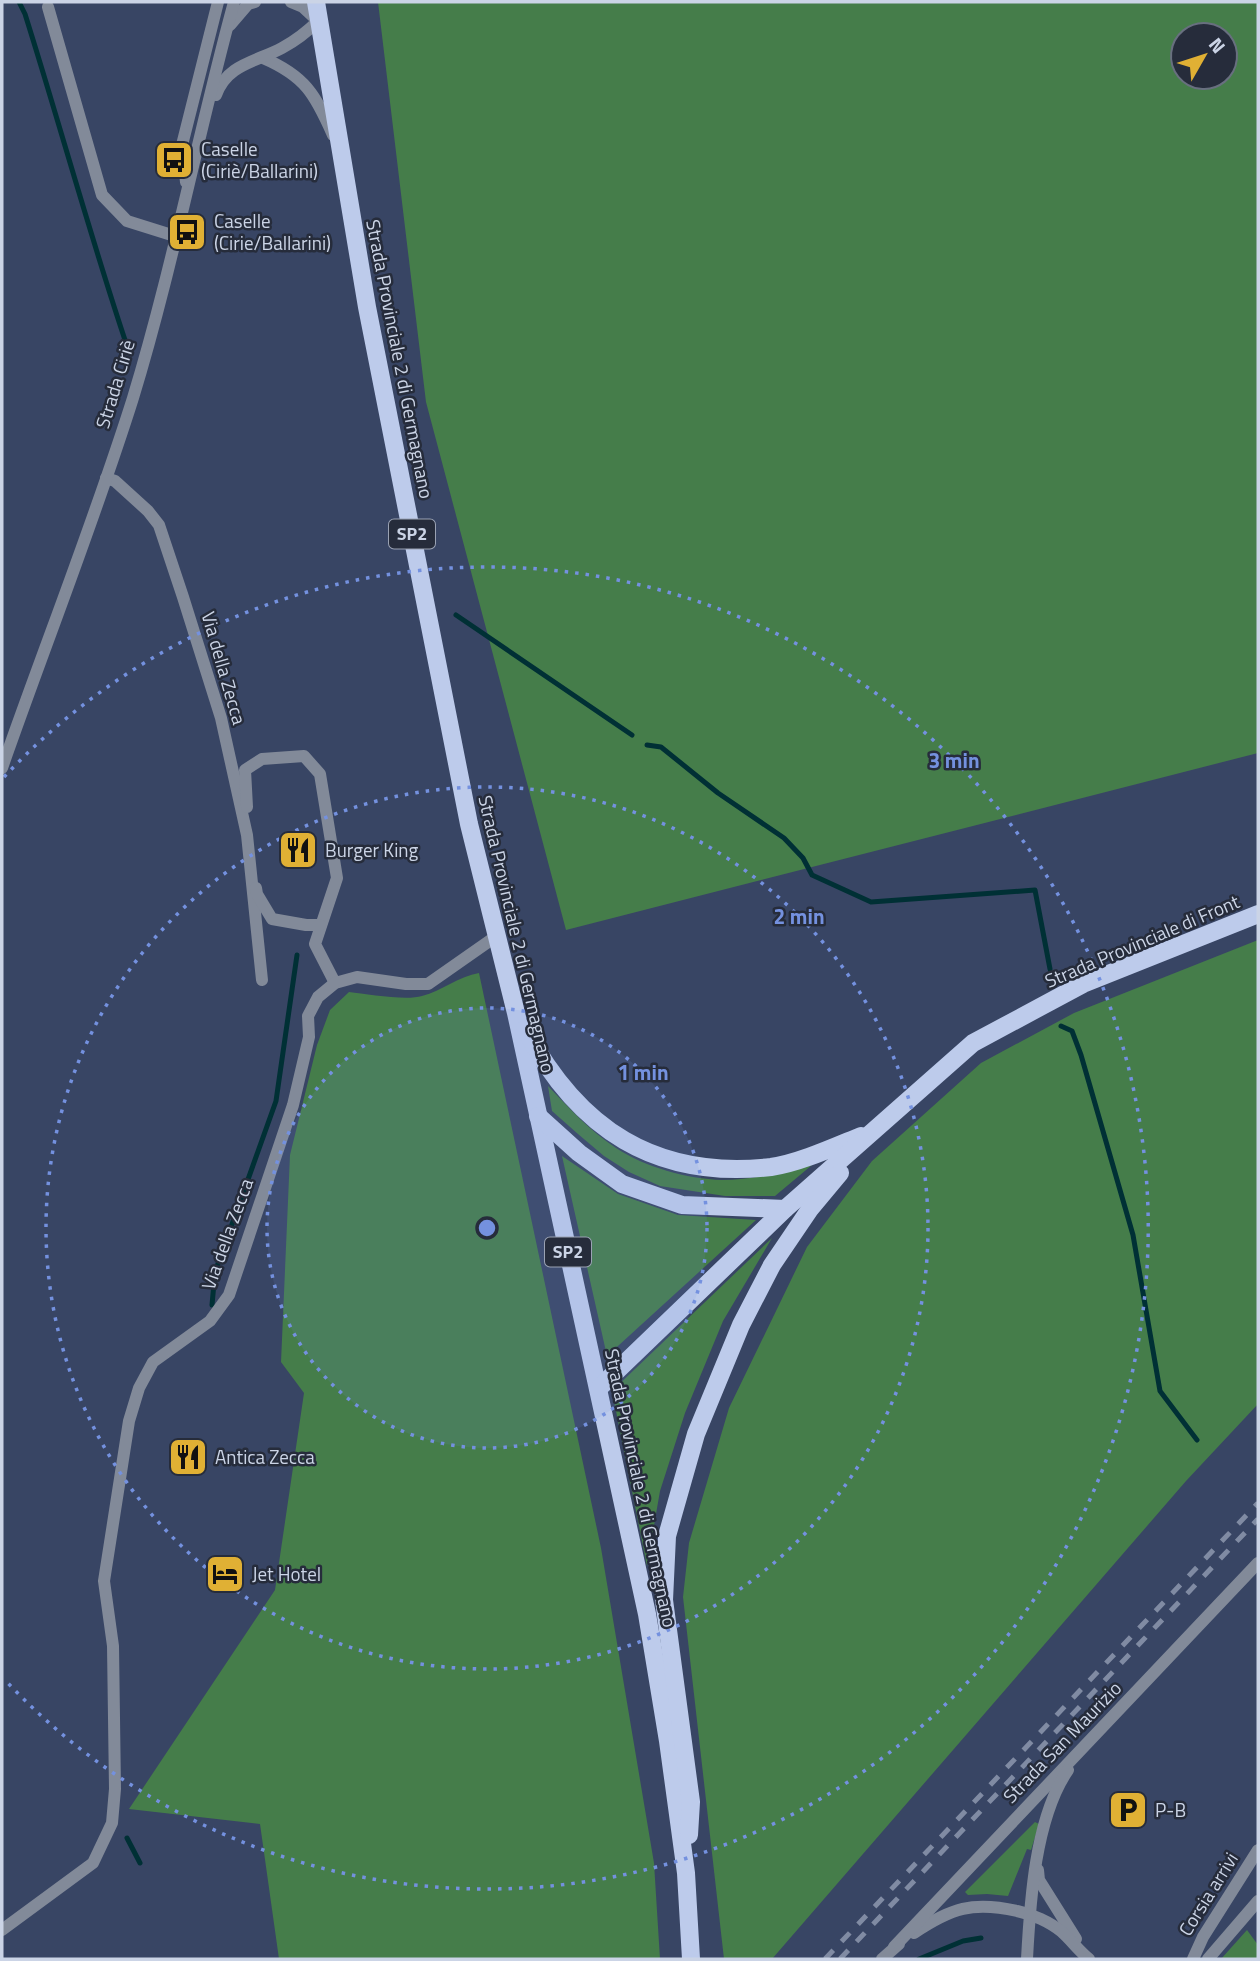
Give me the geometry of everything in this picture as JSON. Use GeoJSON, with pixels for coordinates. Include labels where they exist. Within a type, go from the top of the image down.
{"type":"FeatureCollection","features":[{"type":"Feature","properties":{"kind":"main road","name":"Strada Provinciale 2 di Germagnano"},"geometry":{"type":"LineString","coordinates":[[316,2],[367,307],[464,797],[516,1013],[649,1627],[686,1874]]}},
{"type":"Feature","properties":{"kind":"main road","name":"Strada Provinciale di Front"},"geometry":{"type":"LineString","coordinates":[[874,1131],[974,1043],[1083,984],[1258,914]]}},
{"type":"Feature","properties":{"kind":"main road"},"geometry":{"type":"LineString","coordinates":[[516,1013],[544,1065],[579,1106],[622,1140],[661,1158],[711,1169],[773,1166],[827,1150],[874,1131]]}},
{"type":"Feature","properties":{"kind":"main road"},"geometry":{"type":"LineString","coordinates":[[538,1116],[579,1153],[622,1184],[682,1205],[785,1209]]}},
{"type":"Feature","properties":{"kind":"main road"},"geometry":{"type":"LineString","coordinates":[[599,1388],[785,1209],[874,1131]]}},
{"type":"Feature","properties":{"kind":"main road"},"geometry":{"type":"LineString","coordinates":[[686,1874],[691,1802],[664,1600],[667,1536],[696,1434],[741,1325],[772,1265],[810,1209],[874,1131]]}},
{"type":"Feature","properties":{"kind":"main road","name":"SP2"},"geometry":{"type":"LineString","coordinates":[[686,1874],[691,1959]]}},
{"type":"Feature","properties":{"kind":"street"},"geometry":{"type":"LineString","coordinates":[[187,191],[182,145],[218,2]]}},
{"type":"Feature","properties":{"kind":"street","name":"Strada Ciriè"},"geometry":{"type":"LineString","coordinates":[[2,766],[133,397],[178,236],[234,2]]}},
{"type":"Feature","properties":{"kind":"street"},"geometry":{"type":"LineString","coordinates":[[226,31],[237,14],[248,4],[255,2]]}},
{"type":"Feature","properties":{"kind":"street"},"geometry":{"type":"LineString","coordinates":[[199,141],[220,83],[233,69],[263,58],[301,36],[318,22],[303,7],[291,2]]}},
{"type":"Feature","properties":{"kind":"street"},"geometry":{"type":"LineString","coordinates":[[48,7],[102,195],[127,221],[178,236]]}},
{"type":"Feature","properties":{"kind":"street"},"geometry":{"type":"LineString","coordinates":[[263,58],[299,78],[316,96],[341,155]]}},
{"type":"Feature","properties":{"kind":"street","name":"Via della Zecca"},"geometry":{"type":"LineString","coordinates":[[106,478],[115,481],[149,511],[159,525],[183,597],[220,718],[247,835],[262,980]]}},
{"type":"Feature","properties":{"kind":"street"},"geometry":{"type":"LineString","coordinates":[[320,925],[272,919],[257,894],[245,770],[262,759],[304,756],[320,774],[337,878],[315,944],[335,983],[357,977],[406,984],[428,984],[498,935]]}},
{"type":"Feature","properties":{"kind":"street","name":"Via della Zecca"},"geometry":{"type":"LineString","coordinates":[[2,1930],[93,1863],[112,1822],[115,1789],[113,1646],[104,1581],[129,1421],[139,1388],[153,1362],[210,1321],[229,1295],[293,1105],[309,1037],[308,1016],[318,997],[335,983]]}},
{"type":"Feature","properties":{"kind":"street","name":"Strada San Maurizio"},"geometry":{"type":"LineString","coordinates":[[894,1947],[1258,1563]]}},
{"type":"Feature","properties":{"kind":"street"},"geometry":{"type":"LineString","coordinates":[[1027,1959],[1029,1913],[1037,1855],[1060,1782],[1088,1741]]}},
{"type":"Feature","properties":{"kind":"street","name":"Corsia arrivi"},"geometry":{"type":"LineString","coordinates":[[1193,1959],[1203,1937],[1258,1850]]}},
{"type":"Feature","properties":{"kind":"street"},"geometry":{"type":"LineString","coordinates":[[1037,1855],[1040,1880],[1088,1959]]}},
{"type":"Feature","properties":{"kind":"street"},"geometry":{"type":"LineString","coordinates":[[1208,1959],[1258,1901]]}},
{"type":"Feature","properties":{"kind":"street"},"geometry":{"type":"LineString","coordinates":[[882,1959],[894,1947],[935,1919],[962,1908],[991,1905],[1029,1913],[1060,1930],[1088,1959]]}},
{"type":"Feature","properties":{"kind":"green space"},"geometry":{"type":"Polygon","coordinates":[[[378,2],[1258,2],[1258,753],[566,930],[426,402],[378,2]]]}},
{"type":"Feature","properties":{"kind":"green space"},"geometry":{"type":"Polygon","coordinates":[[[1258,940],[1258,1404],[1186,1481],[772,1959],[724,1959],[683,1597],[689,1543],[729,1408],[807,1247],[872,1161],[981,1063],[1074,1013],[1258,940]]]}},
{"type":"Feature","properties":{"kind":"green space"},"geometry":{"type":"Polygon","coordinates":[[[479,973],[601,1548],[654,1863],[660,1959],[279,1959],[260,1824],[129,1809],[275,1590],[304,1393],[281,1362],[290,1155],[317,1045],[330,1010],[349,992],[386,997],[415,997],[429,994],[464,977],[479,973]]]}},
{"type":"Feature","properties":{"kind":"green space"},"geometry":{"type":"Polygon","coordinates":[[[548,1086],[606,1141],[627,1155],[667,1171],[709,1179],[734,1180],[812,1165],[775,1196],[725,1196],[660,1186],[629,1172],[604,1156],[552,1111],[548,1086]]]}},
{"type":"Feature","properties":{"kind":"green space"},"geometry":{"type":"Polygon","coordinates":[[[562,1156],[618,1194],[678,1215],[756,1220],[607,1356],[562,1156]]]}},
{"type":"Feature","properties":{"kind":"green space"},"geometry":{"type":"Polygon","coordinates":[[[772,1238],[723,1321],[685,1413],[660,1491],[647,1566],[612,1391],[772,1238]]]}},
{"type":"Feature","properties":{"kind":"green space"},"geometry":{"type":"Polygon","coordinates":[[[1035,1822],[1039,1824],[1031,1850],[1027,1849],[1008,1896],[968,1895],[965,1892],[1035,1822]]]}},
{"type":"Feature","properties":{"kind":"green space"},"geometry":{"type":"Polygon","coordinates":[[[1247,1930],[1258,1945],[1258,1959],[1221,1959],[1247,1930]]]}},
{"type":"Feature","properties":{"kind":"waterway"},"geometry":{"type":"LineString","coordinates":[[19,2],[25,14],[127,346]]}},
{"type":"Feature","properties":{"kind":"waterway"},"geometry":{"type":"LineString","coordinates":[[456,615],[632,735]]}},
{"type":"Feature","properties":{"kind":"waterway"},"geometry":{"type":"LineString","coordinates":[[647,745],[661,747],[718,793],[784,838],[803,858],[812,875],[871,902],[1035,890],[1050,969]]}},
{"type":"Feature","properties":{"kind":"waterway"},"geometry":{"type":"LineString","coordinates":[[212,1305],[215,1272],[276,1101],[297,955]]}},
{"type":"Feature","properties":{"kind":"waterway"},"geometry":{"type":"LineString","coordinates":[[1061,1026],[1072,1031],[1081,1055],[1133,1235],[1160,1391],[1197,1440]]}},
{"type":"Feature","properties":{"kind":"waterway"},"geometry":{"type":"LineString","coordinates":[[127,1838],[140,1863]]}},
{"type":"Feature","properties":{"kind":"waterway"},"geometry":{"type":"LineString","coordinates":[[919,1959],[963,1941],[981,1938]]}},
{"type":"Feature","properties":{"kind":"railway"},"geometry":{"type":"LineString","coordinates":[[825,1959],[1258,1503]]}},
{"type":"Feature","properties":{"kind":"railway"},"geometry":{"type":"LineString","coordinates":[[840,1959],[1258,1519]]}},
{"type":"Feature","properties":{"kind":"place","name":"Caselle (Ciriè/Ballarini)"},"geometry":{"type":"Point","coordinates":[174,160]}},
{"type":"Feature","properties":{"kind":"place","name":"Caselle (Cirie/Ballarini)"},"geometry":{"type":"Point","coordinates":[187,232]}},
{"type":"Feature","properties":{"kind":"place","name":"Burger King"},"geometry":{"type":"Point","coordinates":[298,850]}},
{"type":"Feature","properties":{"kind":"place","name":"Antica Zecca"},"geometry":{"type":"Point","coordinates":[188,1457]}},
{"type":"Feature","properties":{"kind":"place","name":"Jet Hotel"},"geometry":{"type":"Point","coordinates":[225,1574]}},
{"type":"Feature","properties":{"kind":"place","name":"P-B"},"geometry":{"type":"Point","coordinates":[1128,1810]}}]}
